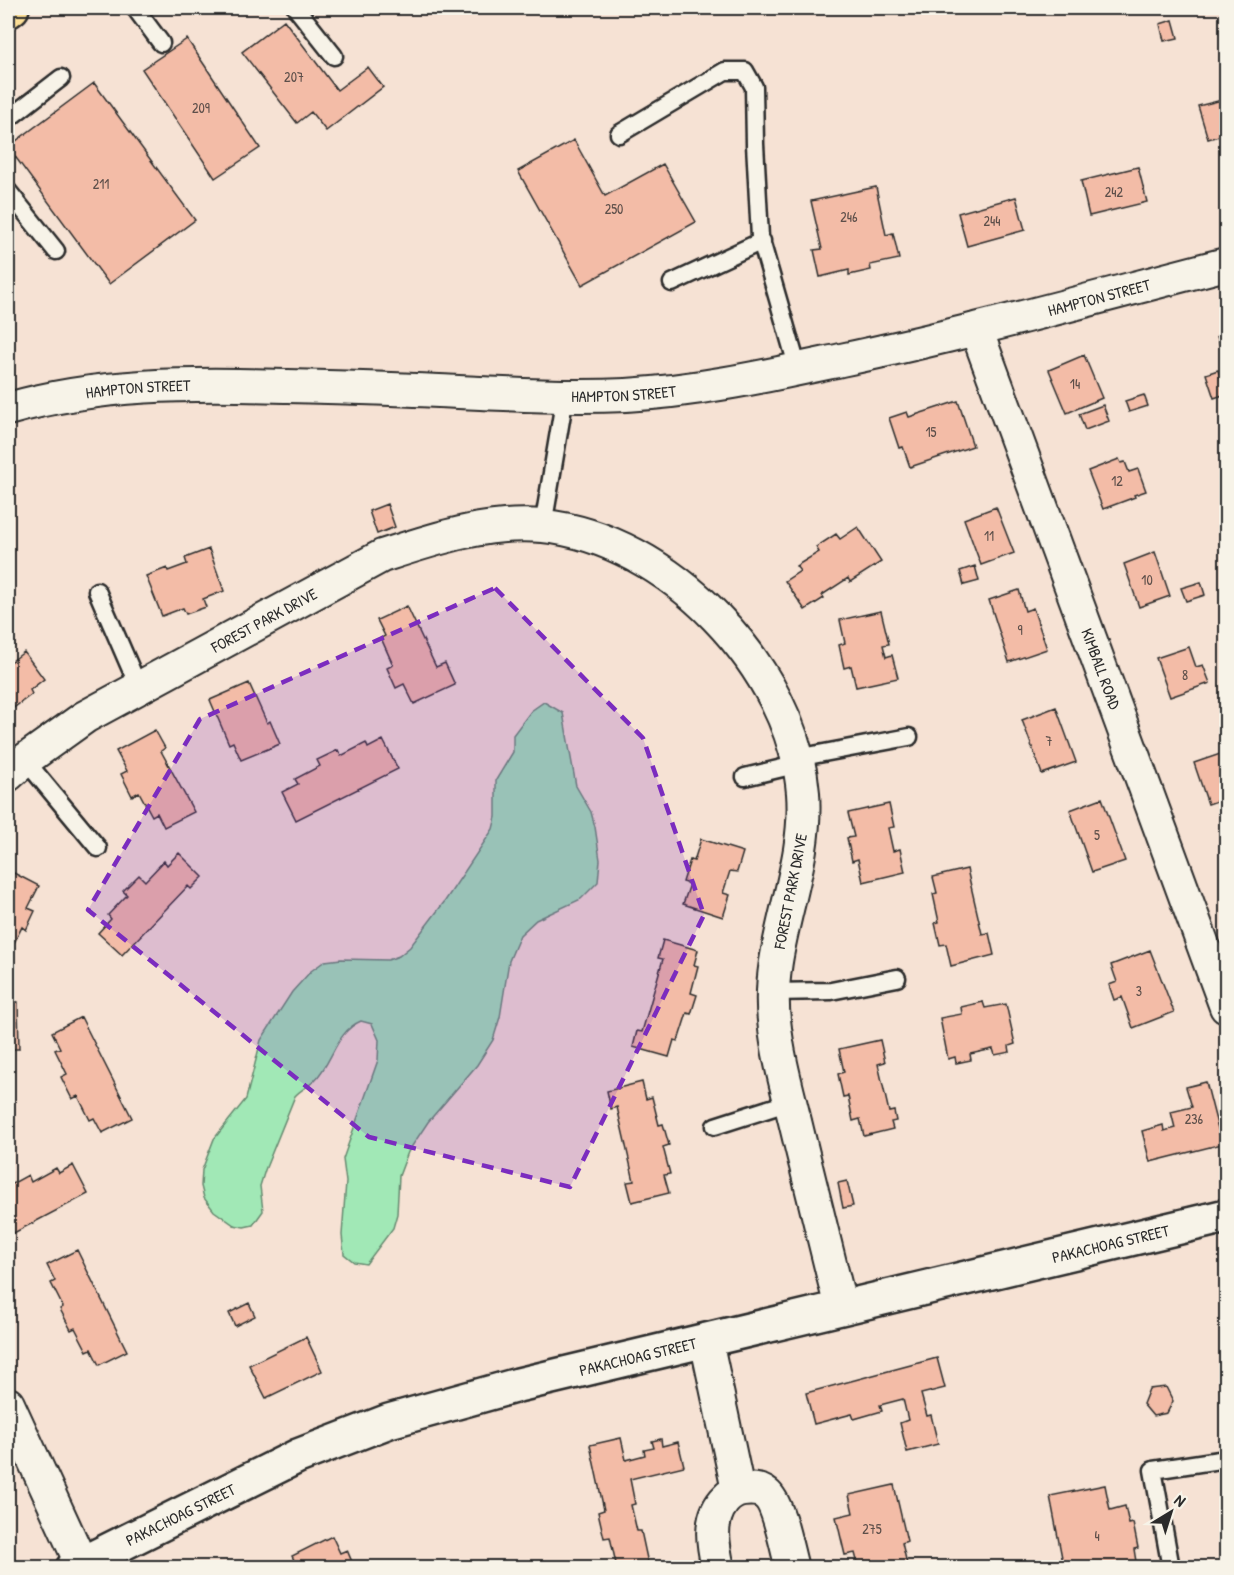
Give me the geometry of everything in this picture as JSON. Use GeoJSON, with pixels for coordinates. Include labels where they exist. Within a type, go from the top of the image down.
{"type":"FeatureCollection","features":[{"type":"Feature","properties":{"kind":"main road"},"geometry":{"type":"LineString","coordinates":[[8,11],[12,8]]}},
{"type":"Feature","properties":{"kind":"street","name":"HAMPTON STREET"},"geometry":{"type":"LineString","coordinates":[[8,409],[89,392],[175,385],[287,386],[565,396],[665,392],[712,386],[931,341],[1227,264]]}},
{"type":"Feature","properties":{"kind":"street","name":"KIMBALL ROAD"},"geometry":{"type":"LineString","coordinates":[[976,329],[1227,1007]]}},
{"type":"Feature","properties":{"kind":"street","name":"FOREST PARK DRIVE"},"geometry":{"type":"LineString","coordinates":[[16,767],[85,717],[382,556],[460,532],[515,525],[543,526],[588,536],[623,549],[665,572],[723,623],[758,670],[787,725],[798,761],[804,821],[796,878],[775,966],[772,992],[774,1019],[790,1102],[841,1308]]}},
{"type":"Feature","properties":{"kind":"street","name":"PAKACHOAG STREET"},"geometry":{"type":"LineString","coordinates":[[77,1565],[298,1456],[389,1421],[518,1385],[1227,1216]]}},
{"type":"Feature","properties":{"kind":"street"},"geometry":{"type":"LineString","coordinates":[[706,1340],[738,1490]]}},
{"type":"Feature","properties":{"kind":"street"},"geometry":{"type":"LineString","coordinates":[[8,1404],[77,1565]]}},
{"type":"Feature","properties":{"kind":"street"},"geometry":{"type":"LineString","coordinates":[[718,1568],[714,1549],[715,1514],[729,1495],[738,1490],[757,1490],[765,1493],[772,1501],[792,1568]]}},
{"type":"Feature","properties":{"kind":"lane"},"geometry":{"type":"LineString","coordinates":[[135,8],[161,43]]}},
{"type":"Feature","properties":{"kind":"lane"},"geometry":{"type":"LineString","coordinates":[[296,8],[334,56]]}},
{"type":"Feature","properties":{"kind":"lane"},"geometry":{"type":"LineString","coordinates":[[619,134],[725,71],[745,71],[754,87],[755,144],[762,241],[798,369]]}},
{"type":"Feature","properties":{"kind":"lane"},"geometry":{"type":"LineString","coordinates":[[8,119],[61,78]]}},
{"type":"Feature","properties":{"kind":"lane"},"geometry":{"type":"LineString","coordinates":[[9,198],[56,251]]}},
{"type":"Feature","properties":{"kind":"lane"},"geometry":{"type":"LineString","coordinates":[[672,283],[762,241]]}},
{"type":"Feature","properties":{"kind":"lane"},"geometry":{"type":"LineString","coordinates":[[543,526],[565,396]]}},
{"type":"Feature","properties":{"kind":"lane"},"geometry":{"type":"LineString","coordinates":[[97,591],[139,688]]}},
{"type":"Feature","properties":{"kind":"lane"},"geometry":{"type":"LineString","coordinates":[[745,777],[798,761],[909,737]]}},
{"type":"Feature","properties":{"kind":"lane"},"geometry":{"type":"LineString","coordinates":[[16,767],[98,848]]}},
{"type":"Feature","properties":{"kind":"lane"},"geometry":{"type":"LineString","coordinates":[[772,992],[831,991],[897,978]]}},
{"type":"Feature","properties":{"kind":"lane"},"geometry":{"type":"LineString","coordinates":[[715,1126],[790,1102]]}},
{"type":"Feature","properties":{"kind":"lane"},"geometry":{"type":"LineString","coordinates":[[1171,1568],[1153,1470],[1227,1459]]}},
{"type":"Feature","properties":{"kind":"highlighted area"},"geometry":{"type":"Polygon","coordinates":[[[495,588],[643,738],[704,915],[570,1187],[369,1137],[88,910],[200,719],[495,588]]]}},
{"type":"Feature","properties":{"kind":"green space"},"geometry":{"type":"Polygon","coordinates":[[[544,702],[563,713],[576,786],[591,812],[595,827],[600,860],[598,882],[581,899],[536,920],[520,935],[509,961],[500,1017],[493,1040],[477,1065],[428,1122],[408,1152],[399,1176],[397,1214],[393,1228],[366,1264],[354,1262],[344,1254],[342,1235],[346,1182],[343,1159],[378,1060],[379,1040],[372,1024],[361,1021],[345,1032],[320,1074],[295,1096],[260,1186],[263,1211],[253,1225],[244,1227],[234,1225],[214,1211],[204,1198],[201,1186],[202,1170],[214,1139],[246,1099],[261,1040],[292,992],[311,971],[325,961],[388,960],[399,956],[410,947],[445,901],[493,829],[496,817],[496,780],[513,752],[513,735],[531,711],[544,702]]]}},
{"type":"Feature","properties":{"kind":"building"},"geometry":{"type":"Polygon","coordinates":[[[284,20],[337,90],[368,67],[383,87],[326,131],[311,112],[297,123],[242,52],[284,20]]]}},
{"type":"Feature","properties":{"kind":"building"},"geometry":{"type":"Polygon","coordinates":[[[1173,20],[1178,38],[1164,41],[1160,24],[1173,20]]]}},
{"type":"Feature","properties":{"kind":"building"},"geometry":{"type":"Polygon","coordinates":[[[187,39],[260,148],[215,178],[142,69],[187,39]]]}},
{"type":"Feature","properties":{"kind":"building"},"geometry":{"type":"Polygon","coordinates":[[[94,83],[195,220],[109,284],[8,147],[94,83]]]}},
{"type":"Feature","properties":{"kind":"building"},"geometry":{"type":"Polygon","coordinates":[[[1226,99],[1226,134],[1208,139],[1198,106],[1226,99]]]}},
{"type":"Feature","properties":{"kind":"building"},"geometry":{"type":"Polygon","coordinates":[[[574,140],[605,196],[663,164],[696,222],[582,285],[518,171],[574,140]]]}},
{"type":"Feature","properties":{"kind":"building"},"geometry":{"type":"Polygon","coordinates":[[[1138,167],[1147,202],[1089,216],[1081,181],[1138,167]]]}},
{"type":"Feature","properties":{"kind":"building"},"geometry":{"type":"Polygon","coordinates":[[[876,187],[886,235],[893,233],[899,259],[870,265],[871,270],[849,275],[849,270],[820,277],[814,250],[822,249],[811,201],[876,187]]]}},
{"type":"Feature","properties":{"kind":"building"},"geometry":{"type":"Polygon","coordinates":[[[1016,197],[1025,230],[967,246],[958,213],[1016,197]]]}},
{"type":"Feature","properties":{"kind":"building"},"geometry":{"type":"Polygon","coordinates":[[[1226,333],[1226,367],[1217,336],[1226,333]]]}},
{"type":"Feature","properties":{"kind":"building"},"geometry":{"type":"Polygon","coordinates":[[[1084,355],[1102,398],[1067,413],[1049,370],[1084,355]]]}},
{"type":"Feature","properties":{"kind":"building"},"geometry":{"type":"Polygon","coordinates":[[[1218,370],[1226,394],[1214,398],[1206,374],[1218,370]]]}},
{"type":"Feature","properties":{"kind":"building"},"geometry":{"type":"Polygon","coordinates":[[[1144,395],[1148,406],[1129,412],[1125,401],[1144,395]]]}},
{"type":"Feature","properties":{"kind":"building"},"geometry":{"type":"Polygon","coordinates":[[[958,401],[973,446],[910,467],[903,447],[899,448],[889,418],[907,412],[909,417],[958,401]]]}},
{"type":"Feature","properties":{"kind":"building"},"geometry":{"type":"Polygon","coordinates":[[[1103,405],[1109,421],[1085,430],[1079,414],[1103,405]]]}},
{"type":"Feature","properties":{"kind":"building"},"geometry":{"type":"Polygon","coordinates":[[[1119,459],[1121,463],[1125,462],[1129,472],[1138,469],[1146,491],[1103,509],[1088,471],[1119,459]]]}},
{"type":"Feature","properties":{"kind":"building"},"geometry":{"type":"Polygon","coordinates":[[[387,504],[395,527],[377,534],[369,511],[387,504]]]}},
{"type":"Feature","properties":{"kind":"building"},"geometry":{"type":"Polygon","coordinates":[[[996,507],[1014,553],[981,565],[964,519],[996,507]]]}},
{"type":"Feature","properties":{"kind":"building"},"geometry":{"type":"Polygon","coordinates":[[[858,527],[881,562],[850,582],[848,578],[822,595],[824,598],[805,610],[785,581],[800,571],[796,566],[819,552],[816,547],[836,534],[840,539],[858,527]]]}},
{"type":"Feature","properties":{"kind":"building"},"geometry":{"type":"Polygon","coordinates":[[[209,549],[224,591],[203,599],[206,607],[186,614],[183,608],[162,616],[146,576],[187,564],[185,558],[209,549]]]}},
{"type":"Feature","properties":{"kind":"building"},"geometry":{"type":"Polygon","coordinates":[[[1155,552],[1170,596],[1139,607],[1124,564],[1155,552]]]}},
{"type":"Feature","properties":{"kind":"building"},"geometry":{"type":"Polygon","coordinates":[[[975,566],[979,581],[964,585],[960,571],[975,566]]]}},
{"type":"Feature","properties":{"kind":"building"},"geometry":{"type":"Polygon","coordinates":[[[1201,582],[1205,595],[1186,601],[1181,588],[1201,582]]]}},
{"type":"Feature","properties":{"kind":"building"},"geometry":{"type":"Polygon","coordinates":[[[1019,590],[1025,611],[1033,608],[1047,649],[1009,662],[989,600],[1019,590]]]}},
{"type":"Feature","properties":{"kind":"building"},"geometry":{"type":"Polygon","coordinates":[[[407,606],[436,667],[445,663],[455,685],[414,704],[404,684],[396,688],[387,668],[393,665],[381,638],[385,636],[377,620],[407,606]]]}},
{"type":"Feature","properties":{"kind":"building"},"geometry":{"type":"Polygon","coordinates":[[[881,611],[889,644],[883,645],[886,657],[892,655],[898,678],[856,687],[851,666],[844,668],[839,645],[845,643],[840,620],[881,611]]]}},
{"type":"Feature","properties":{"kind":"building"},"geometry":{"type":"Polygon","coordinates":[[[1189,647],[1196,667],[1203,665],[1210,683],[1170,697],[1156,658],[1189,647]]]}},
{"type":"Feature","properties":{"kind":"building"},"geometry":{"type":"Polygon","coordinates":[[[24,652],[44,679],[30,690],[32,694],[11,710],[14,714],[8,719],[8,664],[24,652]]]}},
{"type":"Feature","properties":{"kind":"building"},"geometry":{"type":"Polygon","coordinates":[[[249,683],[267,723],[270,721],[280,744],[241,760],[233,742],[229,744],[210,700],[249,683]]]}},
{"type":"Feature","properties":{"kind":"building"},"geometry":{"type":"Polygon","coordinates":[[[1056,707],[1076,762],[1042,774],[1022,720],[1056,707]]]}},
{"type":"Feature","properties":{"kind":"building"},"geometry":{"type":"Polygon","coordinates":[[[155,730],[165,748],[161,751],[194,812],[164,827],[157,813],[152,816],[139,792],[132,796],[121,774],[127,771],[116,751],[155,730]]]}},
{"type":"Feature","properties":{"kind":"building"},"geometry":{"type":"Polygon","coordinates":[[[383,740],[398,769],[296,820],[282,792],[298,784],[295,779],[320,766],[317,760],[338,750],[341,756],[366,743],[368,748],[383,740]]]}},
{"type":"Feature","properties":{"kind":"building"},"geometry":{"type":"Polygon","coordinates":[[[1226,752],[1226,798],[1208,804],[1194,763],[1226,752]]]}},
{"type":"Feature","properties":{"kind":"building"},"geometry":{"type":"Polygon","coordinates":[[[1102,798],[1125,861],[1092,872],[1070,810],[1102,798]]]}},
{"type":"Feature","properties":{"kind":"building"},"geometry":{"type":"Polygon","coordinates":[[[889,804],[894,827],[888,828],[893,851],[900,849],[905,872],[863,882],[858,859],[852,861],[847,838],[854,837],[848,813],[889,804]]]}},
{"type":"Feature","properties":{"kind":"building"},"geometry":{"type":"Polygon","coordinates":[[[701,839],[743,852],[737,872],[730,871],[723,893],[730,895],[723,917],[683,904],[690,884],[683,882],[690,860],[694,861],[701,839]]]}},
{"type":"Feature","properties":{"kind":"building"},"geometry":{"type":"Polygon","coordinates":[[[179,853],[203,877],[191,889],[188,886],[122,955],[98,933],[111,919],[108,915],[127,895],[123,891],[139,875],[145,881],[164,861],[167,865],[179,853]]]}},
{"type":"Feature","properties":{"kind":"building"},"geometry":{"type":"Polygon","coordinates":[[[967,869],[982,934],[989,933],[994,955],[951,966],[946,944],[940,945],[935,923],[939,922],[933,894],[937,893],[933,877],[967,869]]]}},
{"type":"Feature","properties":{"kind":"building"},"geometry":{"type":"Polygon","coordinates":[[[8,870],[39,886],[28,908],[35,911],[26,930],[22,927],[11,949],[8,947],[8,870]]]}},
{"type":"Feature","properties":{"kind":"building"},"geometry":{"type":"Polygon","coordinates":[[[663,940],[698,950],[694,965],[698,966],[691,993],[697,995],[691,1014],[687,1013],[678,1041],[674,1040],[669,1057],[633,1047],[637,1031],[642,1032],[663,959],[658,958],[663,940]]]}},
{"type":"Feature","properties":{"kind":"building"},"geometry":{"type":"Polygon","coordinates":[[[1150,950],[1174,1012],[1133,1028],[1122,997],[1114,1000],[1109,985],[1117,982],[1111,965],[1150,950]]]}},
{"type":"Feature","properties":{"kind":"building"},"geometry":{"type":"Polygon","coordinates":[[[8,1002],[18,1002],[19,1049],[8,1049],[8,1002]]]}},
{"type":"Feature","properties":{"kind":"building"},"geometry":{"type":"Polygon","coordinates":[[[983,1002],[985,1008],[1006,1004],[1015,1044],[1009,1046],[1010,1052],[995,1055],[993,1049],[970,1054],[971,1060],[956,1063],[955,1057],[948,1059],[940,1018],[962,1014],[961,1007],[983,1002]]]}},
{"type":"Feature","properties":{"kind":"building"},"geometry":{"type":"Polygon","coordinates":[[[81,1017],[132,1118],[102,1133],[94,1118],[90,1120],[78,1096],[72,1099],[61,1077],[67,1074],[55,1050],[60,1048],[52,1032],[81,1017]]]}},
{"type":"Feature","properties":{"kind":"building"},"geometry":{"type":"Polygon","coordinates":[[[880,1040],[885,1062],[878,1064],[889,1112],[894,1111],[896,1121],[891,1122],[893,1129],[864,1136],[860,1119],[853,1121],[848,1096],[843,1097],[838,1074],[844,1072],[839,1049],[880,1040]]]}},
{"type":"Feature","properties":{"kind":"building"},"geometry":{"type":"Polygon","coordinates":[[[642,1082],[646,1099],[652,1097],[659,1125],[663,1124],[669,1145],[663,1147],[670,1174],[664,1175],[669,1193],[632,1202],[627,1182],[634,1181],[617,1107],[611,1109],[607,1091],[642,1082]]]}},
{"type":"Feature","properties":{"kind":"building"},"geometry":{"type":"Polygon","coordinates":[[[1206,1082],[1222,1144],[1150,1162],[1142,1131],[1163,1125],[1164,1131],[1175,1128],[1171,1112],[1192,1107],[1186,1087],[1206,1082]]]}},
{"type":"Feature","properties":{"kind":"building"},"geometry":{"type":"Polygon","coordinates":[[[73,1165],[88,1194],[8,1236],[8,1193],[10,1192],[8,1186],[28,1175],[31,1182],[56,1168],[59,1173],[73,1165]]]}},
{"type":"Feature","properties":{"kind":"building"},"geometry":{"type":"Polygon","coordinates":[[[847,1181],[853,1206],[843,1208],[838,1183],[847,1181]]]}},
{"type":"Feature","properties":{"kind":"building"},"geometry":{"type":"Polygon","coordinates":[[[77,1250],[127,1351],[99,1365],[91,1349],[87,1351],[75,1328],[71,1330],[60,1309],[63,1307],[51,1283],[55,1281],[47,1265],[77,1250]]]}},
{"type":"Feature","properties":{"kind":"building"},"geometry":{"type":"Polygon","coordinates":[[[249,1303],[255,1316],[235,1326],[229,1313],[249,1303]]]}},
{"type":"Feature","properties":{"kind":"building"},"geometry":{"type":"Polygon","coordinates":[[[306,1337],[322,1371],[266,1398],[249,1365],[306,1337]]]}},
{"type":"Feature","properties":{"kind":"building"},"geometry":{"type":"Polygon","coordinates":[[[937,1358],[945,1388],[921,1394],[927,1416],[931,1415],[938,1444],[907,1452],[900,1423],[908,1420],[903,1399],[880,1405],[882,1411],[854,1419],[852,1414],[814,1424],[806,1393],[937,1358]]]}},
{"type":"Feature","properties":{"kind":"building"},"geometry":{"type":"Polygon","coordinates":[[[1166,1387],[1173,1401],[1167,1413],[1153,1416],[1143,1404],[1149,1389],[1166,1387]]]}},
{"type":"Feature","properties":{"kind":"building"},"geometry":{"type":"Polygon","coordinates":[[[621,1438],[626,1460],[645,1455],[644,1450],[654,1448],[652,1441],[661,1439],[662,1446],[678,1442],[684,1466],[630,1479],[635,1504],[631,1505],[637,1531],[641,1531],[649,1568],[617,1568],[610,1537],[604,1538],[598,1512],[604,1510],[590,1445],[621,1438]]]}},
{"type":"Feature","properties":{"kind":"building"},"geometry":{"type":"Polygon","coordinates":[[[894,1485],[907,1541],[902,1543],[908,1568],[859,1568],[855,1553],[845,1555],[836,1517],[853,1513],[849,1495],[894,1485]]]}},
{"type":"Feature","properties":{"kind":"building"},"geometry":{"type":"Polygon","coordinates":[[[1105,1485],[1110,1510],[1125,1506],[1129,1524],[1133,1523],[1138,1548],[1134,1549],[1137,1568],[1064,1568],[1050,1496],[1105,1485]]]}},
{"type":"Feature","properties":{"kind":"building"},"geometry":{"type":"Polygon","coordinates":[[[332,1536],[340,1553],[347,1550],[352,1562],[341,1568],[298,1568],[292,1556],[332,1536]]]}}]}
